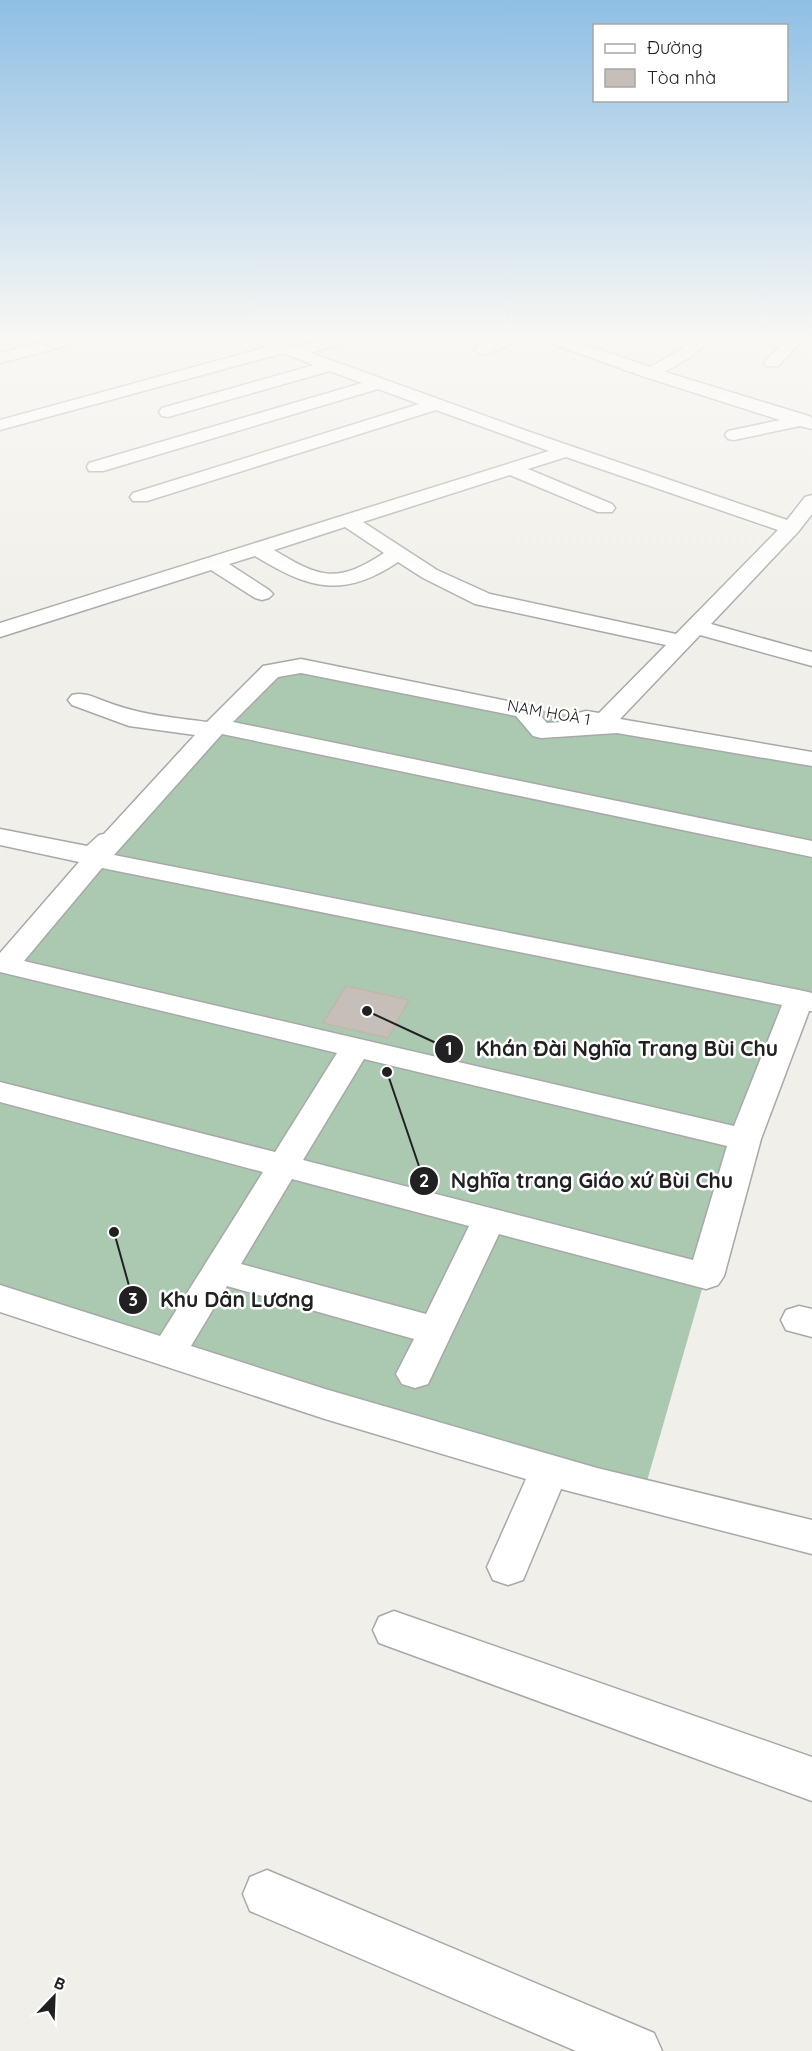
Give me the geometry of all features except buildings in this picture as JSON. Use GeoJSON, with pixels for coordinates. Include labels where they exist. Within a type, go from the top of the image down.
{"type":"FeatureCollection","features":[{"type":"Feature","properties":{"kind":"street"},"geometry":{"type":"LineString","coordinates":[[96,467],[215,432]]}},
{"type":"Feature","properties":{"kind":"street"},"geometry":{"type":"LineString","coordinates":[[140,497],[348,432]]}},
{"type":"Feature","properties":{"kind":"street"},"geometry":{"type":"LineString","coordinates":[[513,432],[790,528]]}},
{"type":"Feature","properties":{"kind":"street"},"geometry":{"type":"LineString","coordinates":[[734,435],[752,432]]}},
{"type":"Feature","properties":{"kind":"street"},"geometry":{"type":"LineString","coordinates":[[0,630],[566,451]]}},
{"type":"Feature","properties":{"kind":"street"},"geometry":{"type":"LineString","coordinates":[[510,468],[605,508]]}},
{"type":"Feature","properties":{"kind":"street","name":"NAM HOÀ 1"},"geometry":{"type":"LineString","coordinates":[[212,727],[268,669],[288,665],[301,665],[604,721],[790,528],[812,501]]}},
{"type":"Feature","properties":{"kind":"street"},"geometry":{"type":"LineString","coordinates":[[347,520],[430,574],[483,599],[688,634],[812,659]]}},
{"type":"Feature","properties":{"kind":"street"},"geometry":{"type":"LineString","coordinates":[[257,548],[304,576],[334,582],[357,576],[398,553]]}},
{"type":"Feature","properties":{"kind":"street"},"geometry":{"type":"LineString","coordinates":[[212,562],[262,594]]}},
{"type":"Feature","properties":{"kind":"street"},"geometry":{"type":"LineString","coordinates":[[0,837],[78,855],[96,852],[212,727],[271,671],[301,666],[524,711],[541,731],[617,726],[812,758]]}},
{"type":"Feature","properties":{"kind":"street"},"geometry":{"type":"LineString","coordinates":[[80,700],[129,719],[212,727],[812,849]]}},
{"type":"Feature","properties":{"kind":"street"},"geometry":{"type":"LineString","coordinates":[[604,721],[812,758]]}},
{"type":"Feature","properties":{"kind":"street"},"geometry":{"type":"LineString","coordinates":[[212,727],[2,967],[356,1047],[745,1139]]}},
{"type":"Feature","properties":{"kind":"street"},"geometry":{"type":"LineString","coordinates":[[0,1092],[706,1276],[745,1139],[805,1001],[96,859]]}},
{"type":"Feature","properties":{"kind":"street"},"geometry":{"type":"LineString","coordinates":[[176,1342],[356,1047]]}},
{"type":"Feature","properties":{"kind":"street"},"geometry":{"type":"LineString","coordinates":[[415,1374],[489,1220]]}},
{"type":"Feature","properties":{"kind":"street"},"geometry":{"type":"LineString","coordinates":[[219,1271],[436,1331]]}},
{"type":"Feature","properties":{"kind":"street"},"geometry":{"type":"LineString","coordinates":[[0,1298],[325,1404],[549,1470],[812,1537]]}},
{"type":"Feature","properties":{"kind":"street"},"geometry":{"type":"LineString","coordinates":[[508,1567],[549,1470]]}},
{"type":"Feature","properties":{"kind":"street"},"geometry":{"type":"LineString","coordinates":[[394,1630],[812,1779]]}},
{"type":"Feature","properties":{"kind":"street"},"geometry":{"type":"LineString","coordinates":[[267,1894],[636,2051]]}},
{"type":"Feature","properties":{"kind":"green space"},"geometry":{"type":"Polygon","coordinates":[[[301,665],[556,713],[812,757],[812,1005],[804,1004],[745,1139],[643,1495],[0,1297],[0,969],[269,669],[301,665]]]}},
{"type":"Feature","properties":{"kind":"place","name":"Khán Đài Nghĩa Trang Bùi Chu"},"geometry":{"type":"Point","coordinates":[367,1011]}},
{"type":"Feature","properties":{"kind":"place","name":"Nghĩa trang Giáo xứ Bùi Chu"},"geometry":{"type":"Point","coordinates":[387,1072]}},
{"type":"Feature","properties":{"kind":"place","name":"Khu Dân Lương"},"geometry":{"type":"Point","coordinates":[114,1232]}}]}
